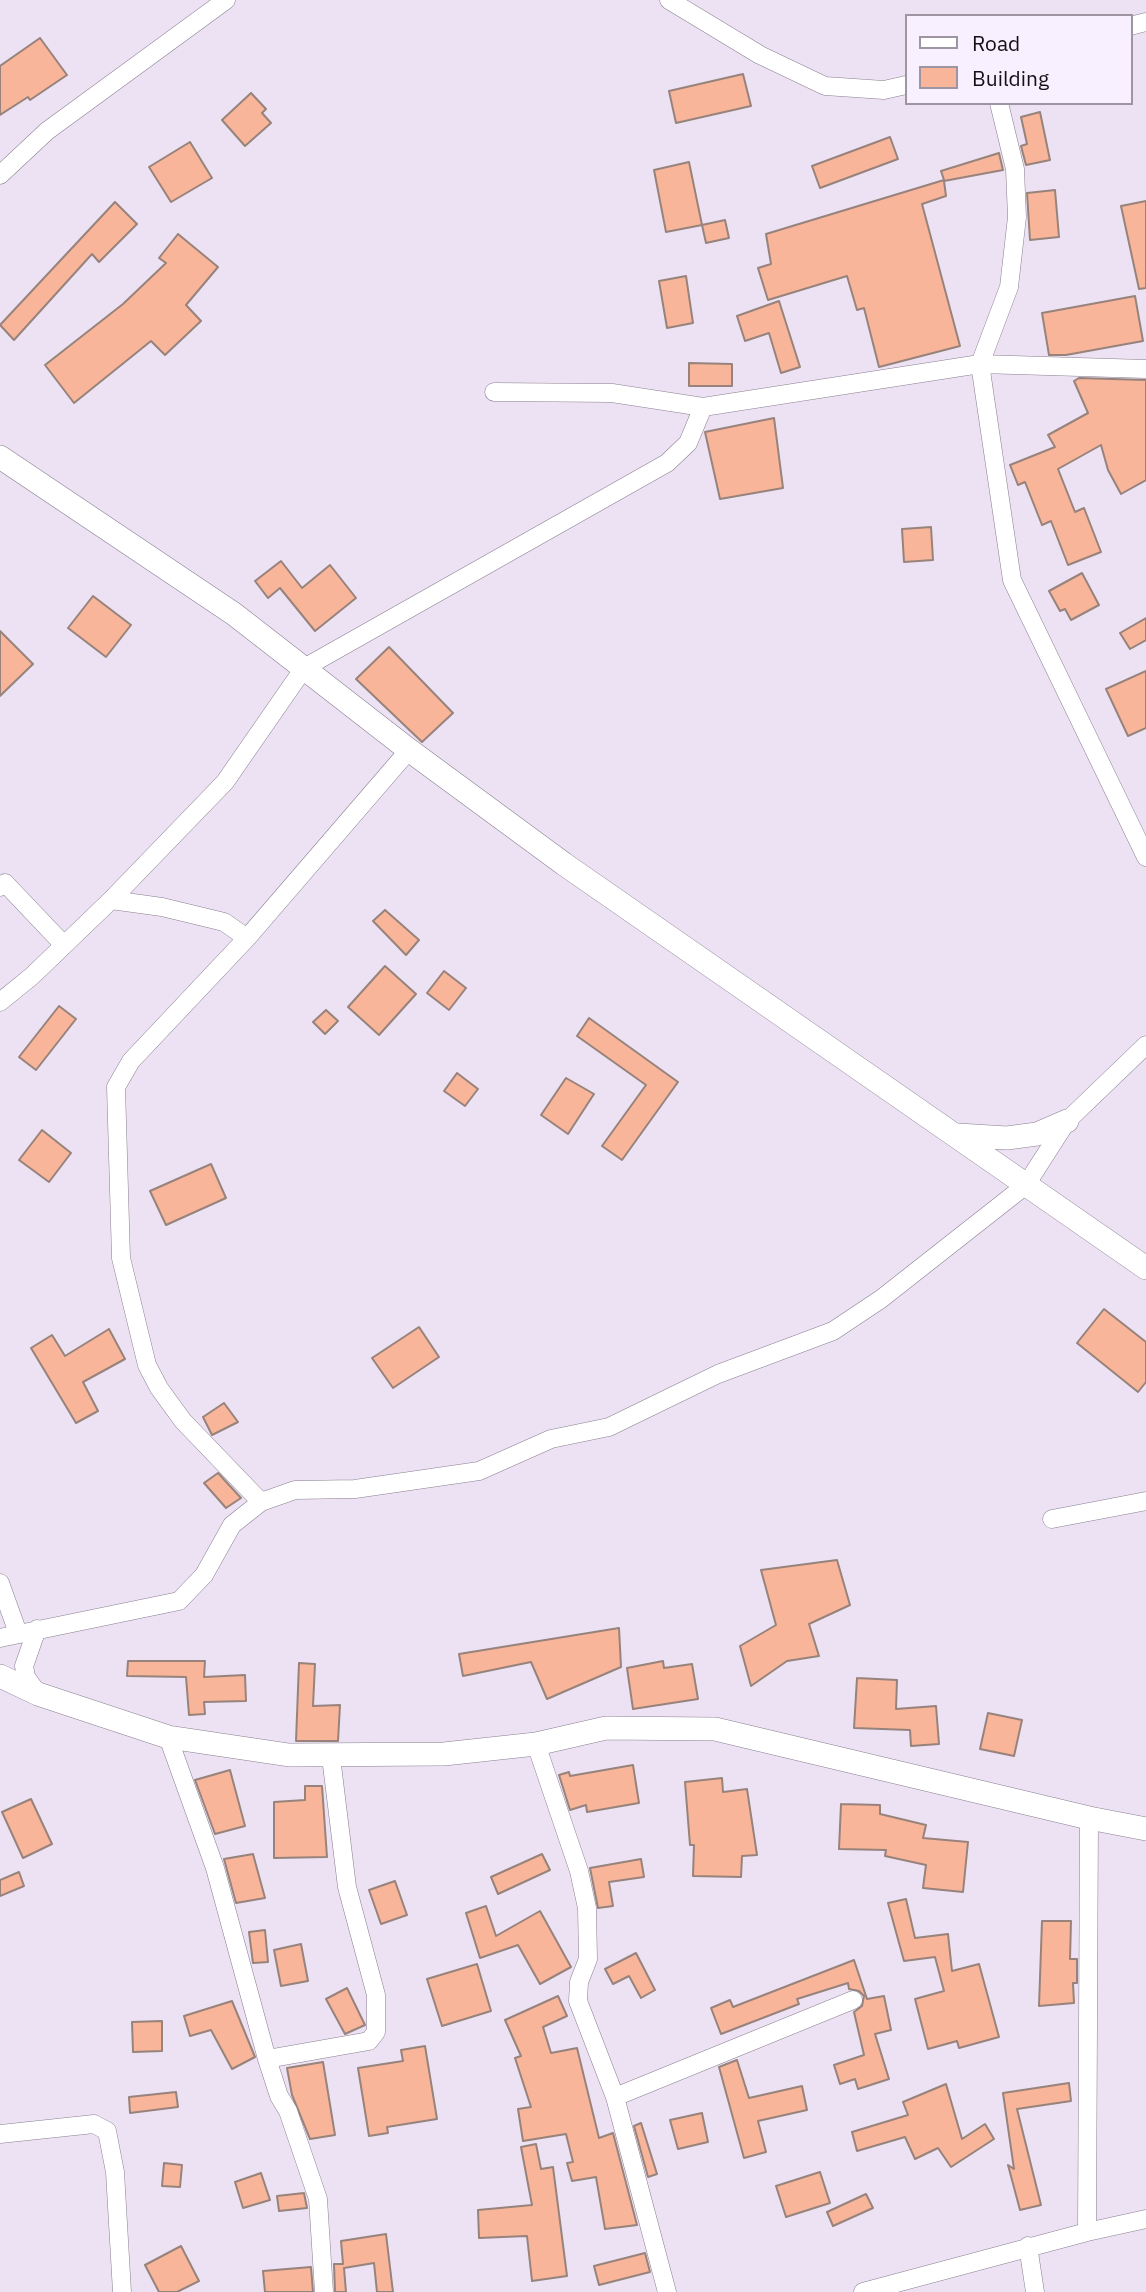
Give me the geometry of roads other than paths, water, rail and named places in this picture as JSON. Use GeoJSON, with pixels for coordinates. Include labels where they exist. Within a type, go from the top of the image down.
{"type":"FeatureCollection","features":[{"type":"Feature","properties":{"kind":"street"},"geometry":{"type":"LineString","coordinates":[[0,175],[47,131],[226,0]]}},
{"type":"Feature","properties":{"kind":"street"},"geometry":{"type":"LineString","coordinates":[[669,0],[760,55],[825,86],[884,90],[904,85]]}},
{"type":"Feature","properties":{"kind":"street"},"geometry":{"type":"LineString","coordinates":[[999,105],[1015,169],[1017,217],[1009,287],[981,364],[1012,580],[1146,857]]}},
{"type":"Feature","properties":{"kind":"street"},"geometry":{"type":"LineString","coordinates":[[494,392],[612,393],[703,407],[981,364],[1146,369]]}},
{"type":"Feature","properties":{"kind":"street"},"geometry":{"type":"LineString","coordinates":[[0,1002],[32,976],[111,900],[225,782],[304,668],[667,463],[688,443],[703,407]]}},
{"type":"Feature","properties":{"kind":"street"},"geometry":{"type":"LineString","coordinates":[[0,457],[234,614],[409,750],[564,864],[1146,1268]]}},
{"type":"Feature","properties":{"kind":"street"},"geometry":{"type":"LineString","coordinates":[[261,1502],[183,1421],[159,1388],[147,1365],[121,1258],[116,1087],[131,1061],[247,938],[409,750]]}},
{"type":"Feature","properties":{"kind":"street"},"geometry":{"type":"LineString","coordinates":[[2,883],[63,944]]}},
{"type":"Feature","properties":{"kind":"street"},"geometry":{"type":"LineString","coordinates":[[111,900],[162,907],[224,922],[247,938]]}},
{"type":"Feature","properties":{"kind":"street"},"geometry":{"type":"LineString","coordinates":[[0,1583],[9,1635],[179,1601],[204,1575],[232,1525],[261,1502],[295,1490],[355,1489],[466,1474],[551,1439],[609,1427],[718,1374],[811,1340],[848,1323],[1026,1185],[1067,1121],[1146,1045]]}},
{"type":"Feature","properties":{"kind":"street"},"geometry":{"type":"LineString","coordinates":[[951,1133],[1007,1138],[1037,1134],[1067,1121]]}},
{"type":"Feature","properties":{"kind":"street"},"geometry":{"type":"LineString","coordinates":[[1052,1519],[1146,1501]]}},
{"type":"Feature","properties":{"kind":"street"},"geometry":{"type":"LineString","coordinates":[[37,1629],[24,1666],[26,1677],[38,1694]]}},
{"type":"Feature","properties":{"kind":"street"},"geometry":{"type":"LineString","coordinates":[[0,1676],[38,1694],[168,1737],[289,1755],[331,1757],[444,1754],[536,1744],[606,1728],[715,1729],[1089,1818],[1146,1829]]}},
{"type":"Feature","properties":{"kind":"street"},"geometry":{"type":"LineString","coordinates":[[168,1737],[215,1868],[279,2096],[288,2111],[318,2199],[324,2292]]}},
{"type":"Feature","properties":{"kind":"street"},"geometry":{"type":"LineString","coordinates":[[536,1744],[579,1871],[587,1908],[588,1959],[579,1982],[578,2001],[615,2097],[667,2292]]}},
{"type":"Feature","properties":{"kind":"street"},"geometry":{"type":"LineString","coordinates":[[267,2059],[369,2041],[376,2032],[379,2020],[376,1995],[347,1887],[331,1757]]}},
{"type":"Feature","properties":{"kind":"street"},"geometry":{"type":"LineString","coordinates":[[1087,2232],[1089,1818]]}},
{"type":"Feature","properties":{"kind":"street"},"geometry":{"type":"LineString","coordinates":[[615,2097],[853,2000]]}},
{"type":"Feature","properties":{"kind":"street"},"geometry":{"type":"LineString","coordinates":[[0,2134],[94,2124],[107,2131],[114,2172],[122,2292]]}},
{"type":"Feature","properties":{"kind":"street"},"geometry":{"type":"LineString","coordinates":[[863,2292],[1028,2246],[1146,2219]]}},
{"type":"Feature","properties":{"kind":"street"},"geometry":{"type":"LineString","coordinates":[[1028,2246],[1035,2292]]}}]}
